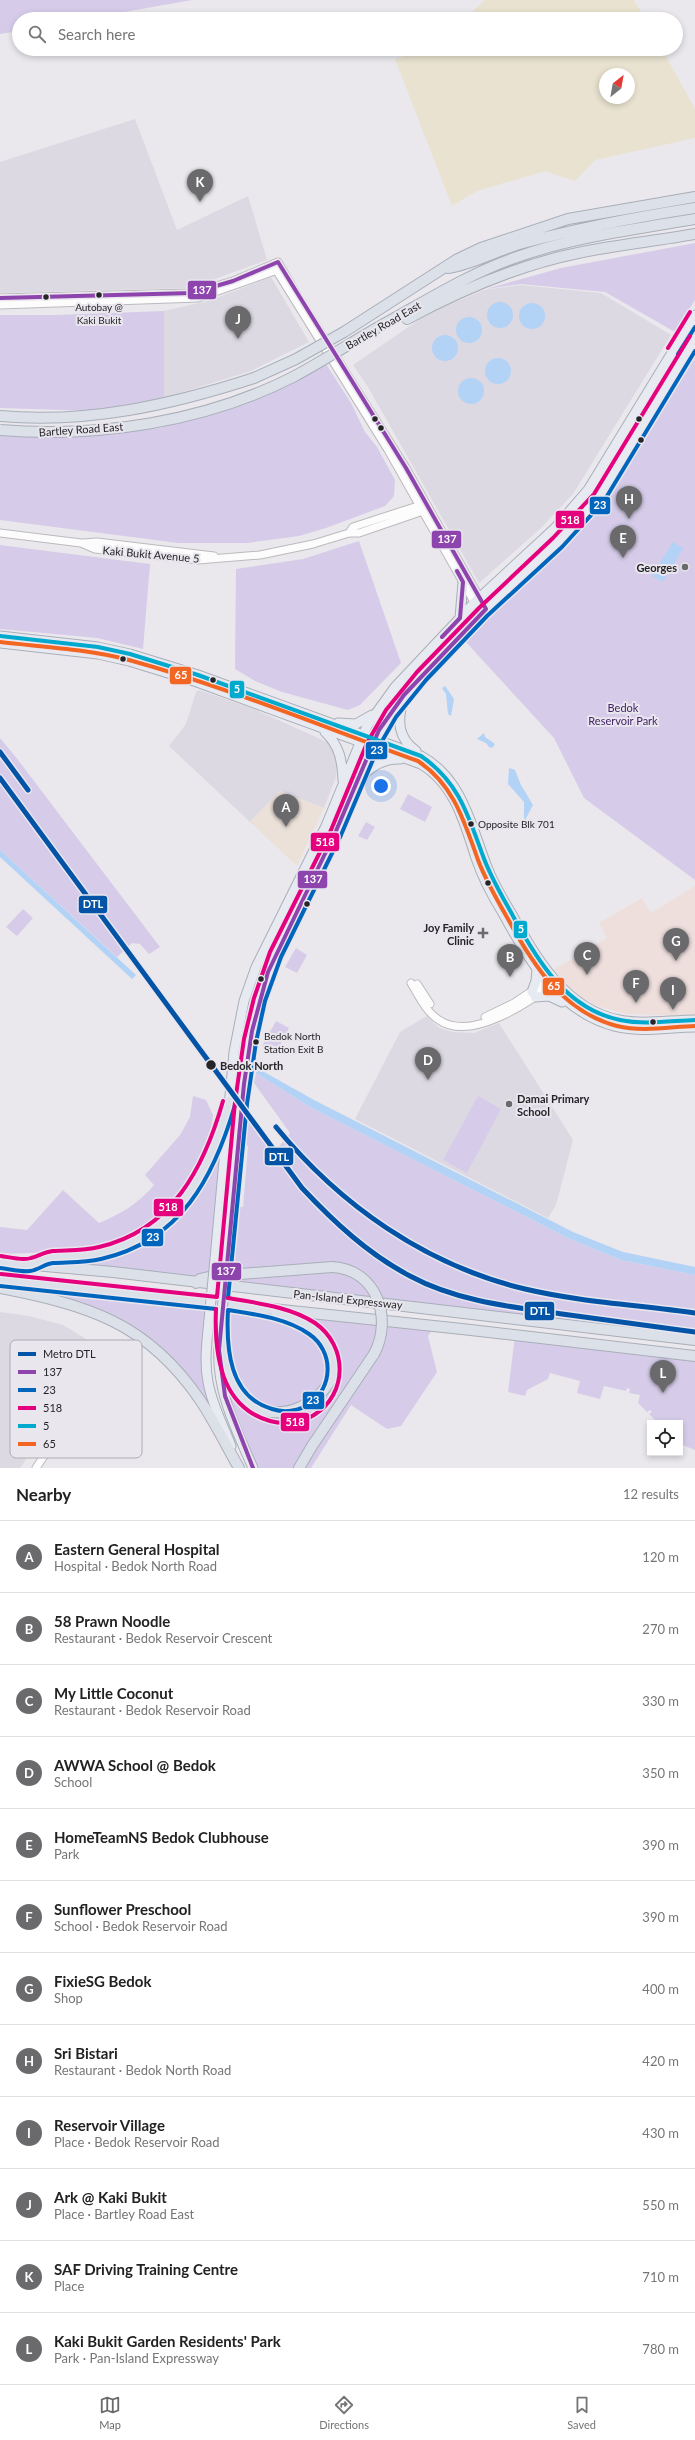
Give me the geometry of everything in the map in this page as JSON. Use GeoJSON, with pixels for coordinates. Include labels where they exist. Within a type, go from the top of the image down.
{"type":"FeatureCollection","features":[{"type":"Feature","properties":{"kind":"highway"},"geometry":{"type":"LineString","coordinates":[[444,269],[481,248],[568,219],[695,197]]}},
{"type":"Feature","properties":{"kind":"highway","name":"Bartley Road East"},"geometry":{"type":"LineString","coordinates":[[0,416],[56,418],[96,416],[176,402],[254,378],[296,359],[344,332],[444,269],[467,264],[514,246],[572,230],[695,208]]}},
{"type":"Feature","properties":{"kind":"highway","name":"Bartley Road East"},"geometry":{"type":"LineString","coordinates":[[0,430],[37,433],[100,430],[180,416],[249,395],[292,377],[430,298],[517,257],[570,242],[695,219]]}},
{"type":"Feature","properties":{"kind":"highway"},"geometry":{"type":"LineString","coordinates":[[382,325],[407,319],[445,299],[497,277],[577,253],[692,235]]}},
{"type":"Feature","properties":{"kind":"highway"},"geometry":{"type":"LineString","coordinates":[[32,1265],[44,1258],[85,1255],[116,1248],[141,1237],[161,1223],[187,1198],[205,1173],[218,1144],[229,1102]]}},
{"type":"Feature","properties":{"kind":"highway","name":"Pan-Island Expressway"},"geometry":{"type":"LineString","coordinates":[[0,1262],[695,1340]]}},
{"type":"Feature","properties":{"kind":"highway"},"geometry":{"type":"LineString","coordinates":[[196,1283],[200,1279],[213,1276],[332,1267],[349,1271],[362,1279],[378,1300],[382,1311],[383,1329],[374,1354],[312,1446],[300,1468]]}},
{"type":"Feature","properties":{"kind":"highway","name":"Pan-Island Expressway"},"geometry":{"type":"LineString","coordinates":[[0,1280],[695,1356]]}},
{"type":"Feature","properties":{"kind":"highway"},"geometry":{"type":"LineString","coordinates":[[0,1288],[82,1307],[112,1320],[146,1341],[168,1361],[197,1396],[240,1468]]}},
{"type":"Feature","properties":{"kind":"highway"},"geometry":{"type":"LineString","coordinates":[[220,1325],[229,1379],[239,1397],[249,1406],[271,1416],[289,1417],[305,1412],[323,1396],[332,1380],[334,1367],[330,1348],[323,1336],[300,1321],[238,1305]]}},
{"type":"Feature","properties":{"kind":"main road"},"geometry":{"type":"LineString","coordinates":[[240,1468],[215,1408],[208,1383],[206,1358],[236,1040],[249,986],[326,826],[361,740],[376,712],[395,687],[477,600],[560,523],[594,481],[695,315]]}},
{"type":"Feature","properties":{"kind":"main road"},"geometry":{"type":"LineString","coordinates":[[253,1468],[221,1386],[219,1365],[220,1325],[244,1084],[257,1007],[274,956],[336,831],[372,743],[404,695],[484,612],[565,537],[599,497],[695,339]]}},
{"type":"Feature","properties":{"kind":"main road"},"geometry":{"type":"LineString","coordinates":[[594,481],[611,476]]}},
{"type":"Feature","properties":{"kind":"main road"},"geometry":{"type":"LineString","coordinates":[[460,618],[464,582]]}},
{"type":"Feature","properties":{"kind":"main road"},"geometry":{"type":"LineString","coordinates":[[0,636],[114,650],[198,675],[320,720],[361,740]]}},
{"type":"Feature","properties":{"kind":"main road"},"geometry":{"type":"LineString","coordinates":[[0,643],[98,654],[129,661],[204,685],[323,730],[413,752],[428,760]]}},
{"type":"Feature","properties":{"kind":"main road"},"geometry":{"type":"LineString","coordinates":[[404,695],[398,723],[401,732],[410,747],[444,773],[459,795],[467,810],[496,886],[551,982],[582,1004],[612,1018],[640,1022],[695,1020]]}},
{"type":"Feature","properties":{"kind":"main road"},"geometry":{"type":"LineString","coordinates":[[320,720],[356,724],[367,720],[376,712]]}},
{"type":"Feature","properties":{"kind":"main road"},"geometry":{"type":"LineString","coordinates":[[323,730],[337,745],[343,768],[343,784]]}},
{"type":"Feature","properties":{"kind":"main road"},"geometry":{"type":"LineString","coordinates":[[372,743],[410,759],[435,774],[453,799],[463,818],[483,877],[514,935],[537,969],[578,1009]]}},
{"type":"Feature","properties":{"kind":"main road"},"geometry":{"type":"LineString","coordinates":[[356,784],[367,771],[379,763],[392,759],[410,759]]}},
{"type":"Feature","properties":{"kind":"main road"},"geometry":{"type":"LineString","coordinates":[[537,969],[533,994],[549,996],[599,1020],[620,1027],[640,1029],[695,1027]]}},
{"type":"Feature","properties":{"kind":"street"},"geometry":{"type":"LineString","coordinates":[[0,298],[192,293],[277,266]]}},
{"type":"Feature","properties":{"kind":"street"},"geometry":{"type":"LineString","coordinates":[[0,305],[198,298],[277,266]]}},
{"type":"Feature","properties":{"kind":"street"},"geometry":{"type":"LineString","coordinates":[[277,266],[424,507],[484,612]]}},
{"type":"Feature","properties":{"kind":"street"},"geometry":{"type":"LineString","coordinates":[[424,507],[464,582],[477,600]]}},
{"type":"Feature","properties":{"kind":"street","name":"Kaki Bukit Avenue 5"},"geometry":{"type":"LineString","coordinates":[[0,534],[81,543],[97,542],[222,557],[260,555],[290,550],[349,533],[359,533],[424,507]]}},
{"type":"Feature","properties":{"kind":"street"},"geometry":{"type":"LineString","coordinates":[[533,994],[485,1017],[471,1022],[459,1023],[444,1018],[436,1012],[413,982],[419,996],[436,1019],[448,1025],[462,1028],[476,1026],[498,1017],[533,994],[551,982]]}},
{"type":"Feature","properties":{"kind":"street"},"geometry":{"type":"LineString","coordinates":[[36,1468],[43,1458]]}},
{"type":"Feature","properties":{"kind":"shaded area"},"geometry":{"type":"Polygon","coordinates":[[[135,119],[177,230],[248,196],[267,260],[190,288],[0,293],[0,162],[135,119]]]}},
{"type":"Feature","properties":{"kind":"shaded area"},"geometry":{"type":"Polygon","coordinates":[[[271,277],[309,342],[251,371],[164,398],[164,311],[208,301],[271,277]]]}},
{"type":"Feature","properties":{"kind":"shaded area"},"geometry":{"type":"Polygon","coordinates":[[[521,285],[601,293],[671,335],[573,494],[541,528],[479,583],[368,387],[353,365],[420,319],[448,305],[484,290],[521,285]]]}},
{"type":"Feature","properties":{"kind":"shaded area"},"geometry":{"type":"Polygon","coordinates":[[[199,690],[254,709],[327,742],[334,753],[337,765],[336,777],[324,808],[280,791],[250,822],[169,746],[186,724],[196,692],[199,690]]]}},
{"type":"Feature","properties":{"kind":"shaded area"},"geometry":{"type":"Polygon","coordinates":[[[280,791],[324,808],[297,866],[250,822],[280,791]]]}},
{"type":"Feature","properties":{"kind":"shaded area"},"geometry":{"type":"Polygon","coordinates":[[[695,886],[695,1016],[626,1014],[597,1006],[578,995],[553,970],[607,938],[599,923],[642,898],[651,913],[695,886]]]}},
{"type":"Feature","properties":{"kind":"shaded area"},"geometry":{"type":"Polygon","coordinates":[[[427,1016],[439,1028],[453,1032],[474,1033],[499,1023],[573,1140],[556,1205],[548,1218],[355,1119],[400,1032],[427,1016]]]}},
{"type":"Feature","properties":{"kind":"shaded area"},"geometry":{"type":"Polygon","coordinates":[[[0,1312],[29,1316],[63,1325],[87,1340],[10,1340],[10,1458],[27,1458],[20,1468],[0,1468],[0,1312]]]}},
{"type":"Feature","properties":{"kind":"green space"},"geometry":{"type":"Polygon","coordinates":[[[0,0],[192,0],[124,12],[12,12],[12,32],[0,34],[0,0]]]}},
{"type":"Feature","properties":{"kind":"green space"},"geometry":{"type":"Polygon","coordinates":[[[695,243],[695,300],[675,332],[605,292],[521,284],[486,289],[561,268],[695,243]]]}},
{"type":"Feature","properties":{"kind":"green space"},"geometry":{"type":"Polygon","coordinates":[[[164,311],[164,398],[95,411],[0,408],[0,315],[55,315],[164,311]]]}},
{"type":"Feature","properties":{"kind":"green space","name":"Bedok Reservoir Park"},"geometry":{"type":"Polygon","coordinates":[[[695,354],[695,880],[584,798],[554,738],[464,640],[569,540],[603,500],[695,354]]]}},
{"type":"Feature","properties":{"kind":"green space"},"geometry":{"type":"Polygon","coordinates":[[[326,364],[351,403],[365,432],[377,447],[395,480],[394,496],[385,506],[326,528],[299,536],[247,543],[178,543],[0,520],[0,434],[79,437],[160,428],[251,401],[326,364]]]}},
{"type":"Feature","properties":{"kind":"green space"},"geometry":{"type":"Polygon","coordinates":[[[359,541],[401,663],[360,705],[348,710],[282,692],[255,681],[235,669],[236,569],[303,559],[359,541]]]}},
{"type":"Feature","properties":{"kind":"green space"},"geometry":{"type":"Polygon","coordinates":[[[0,545],[150,564],[143,649],[97,638],[0,629],[0,545]]]}},
{"type":"Feature","properties":{"kind":"green space"},"geometry":{"type":"Polygon","coordinates":[[[0,738],[160,947],[149,954],[140,944],[132,943],[117,957],[0,850],[0,738]]]}},
{"type":"Feature","properties":{"kind":"green space"},"geometry":{"type":"Polygon","coordinates":[[[408,794],[432,807],[425,822],[400,809],[408,794]]]}},
{"type":"Feature","properties":{"kind":"green space"},"geometry":{"type":"Polygon","coordinates":[[[366,822],[375,827],[367,840],[358,836],[366,822]]]}},
{"type":"Feature","properties":{"kind":"green space"},"geometry":{"type":"Polygon","coordinates":[[[23,909],[33,918],[17,936],[6,927],[23,909]]]}},
{"type":"Feature","properties":{"kind":"green space"},"geometry":{"type":"Polygon","coordinates":[[[296,948],[307,955],[297,973],[285,967],[296,948]]]}},
{"type":"Feature","properties":{"kind":"green space"},"geometry":{"type":"Polygon","coordinates":[[[276,1021],[289,1028],[276,1053],[262,1046],[276,1021]]]}},
{"type":"Feature","properties":{"kind":"green space"},"geometry":{"type":"Polygon","coordinates":[[[256,1073],[310,1107],[570,1239],[621,1260],[695,1275],[695,1335],[381,1300],[344,1267],[227,1272],[232,1206],[243,1207],[248,1146],[244,1144],[248,1113],[276,1150],[290,1133],[254,1083],[256,1073]]]}},
{"type":"Feature","properties":{"kind":"green space"},"geometry":{"type":"Polygon","coordinates":[[[193,1096],[206,1100],[213,1115],[209,1147],[199,1177],[174,1208],[139,1233],[117,1244],[93,1251],[0,1254],[0,1227],[27,1230],[63,1190],[99,1223],[115,1216],[136,1203],[154,1185],[145,1175],[180,1135],[190,1117],[193,1096]]]}},
{"type":"Feature","properties":{"kind":"green space"},"geometry":{"type":"Polygon","coordinates":[[[478,1096],[501,1109],[467,1173],[443,1160],[478,1096]]]}},
{"type":"Feature","properties":{"kind":"green space"},"geometry":{"type":"Polygon","coordinates":[[[217,1144],[225,1144],[213,1276],[204,1278],[51,1266],[40,1259],[108,1251],[171,1215],[217,1144]]]}},
{"type":"Feature","properties":{"kind":"green space"},"geometry":{"type":"Polygon","coordinates":[[[306,1268],[353,1273],[378,1303],[225,1287],[226,1275],[306,1268]]]}},
{"type":"Feature","properties":{"kind":"green space"},"geometry":{"type":"Polygon","coordinates":[[[0,1280],[211,1302],[206,1364],[226,1435],[197,1395],[142,1342],[142,1340],[140,1340],[128,1329],[0,1280]]]}},
{"type":"Feature","properties":{"kind":"green space"},"geometry":{"type":"Polygon","coordinates":[[[222,1304],[435,1326],[428,1336],[437,1372],[401,1426],[387,1429],[351,1405],[311,1468],[253,1468],[227,1405],[222,1304]]]}},
{"type":"Feature","properties":{"kind":"green space"},"geometry":{"type":"Polygon","coordinates":[[[515,1336],[695,1357],[695,1450],[683,1445],[683,1420],[655,1420],[649,1414],[652,1412],[650,1410],[647,1412],[638,1403],[640,1395],[629,1393],[630,1389],[627,1388],[626,1391],[604,1386],[600,1399],[577,1393],[580,1381],[550,1373],[548,1379],[527,1390],[525,1396],[508,1392],[515,1336]]]}},
{"type":"Feature","properties":{"kind":"sand"},"geometry":{"type":"Polygon","coordinates":[[[485,0],[634,0],[641,12],[472,12],[485,0]]]}},
{"type":"Feature","properties":{"kind":"sand"},"geometry":{"type":"Polygon","coordinates":[[[404,56],[666,56],[695,109],[695,138],[595,160],[575,181],[545,171],[477,191],[452,206],[395,59],[404,56]]]}},
{"type":"Feature","properties":{"kind":"water"},"geometry":{"type":"Polygon","coordinates":[[[500,302],[509,306],[513,315],[509,324],[500,328],[491,324],[487,315],[491,306],[500,302]]]}},
{"type":"Feature","properties":{"kind":"water"},"geometry":{"type":"Polygon","coordinates":[[[532,303],[541,307],[545,316],[541,325],[532,329],[523,325],[519,316],[523,307],[532,303]]]}},
{"type":"Feature","properties":{"kind":"water"},"geometry":{"type":"Polygon","coordinates":[[[469,317],[478,321],[482,330],[478,339],[469,343],[460,339],[456,330],[460,321],[469,317]]]}},
{"type":"Feature","properties":{"kind":"water"},"geometry":{"type":"Polygon","coordinates":[[[445,335],[454,339],[458,348],[454,357],[445,361],[436,357],[432,348],[436,339],[445,335]]]}},
{"type":"Feature","properties":{"kind":"water"},"geometry":{"type":"Polygon","coordinates":[[[498,358],[507,362],[511,371],[507,380],[498,384],[489,380],[485,371],[489,362],[498,358]]]}},
{"type":"Feature","properties":{"kind":"water"},"geometry":{"type":"Polygon","coordinates":[[[471,378],[480,382],[484,391],[480,400],[471,404],[462,400],[458,391],[462,382],[471,378]]]}},
{"type":"Feature","properties":{"kind":"water"},"geometry":{"type":"Polygon","coordinates":[[[673,542],[683,548],[663,582],[652,576],[673,542]]]}},
{"type":"Feature","properties":{"kind":"water"},"geometry":{"type":"Polygon","coordinates":[[[445,686],[454,699],[451,716],[448,714],[446,694],[442,688],[445,686]]]}},
{"type":"Feature","properties":{"kind":"water"},"geometry":{"type":"Polygon","coordinates":[[[484,733],[485,737],[495,744],[493,747],[490,748],[486,743],[477,739],[484,733]]]}},
{"type":"Feature","properties":{"kind":"water"},"geometry":{"type":"Polygon","coordinates":[[[509,768],[515,770],[521,785],[533,805],[524,822],[524,802],[508,784],[509,768]]]}},
{"type":"Feature","properties":{"kind":"water"},"geometry":{"type":"Polygon","coordinates":[[[0,850],[136,975],[132,979],[0,857],[0,850]]]}},
{"type":"Feature","properties":{"kind":"water"},"geometry":{"type":"Polygon","coordinates":[[[257,1068],[314,1100],[573,1232],[623,1252],[695,1267],[695,1275],[621,1260],[570,1239],[310,1107],[256,1073],[257,1068]]]}},
{"type":"Feature","properties":{"kind":"metro line","name":"DTL"},"geometry":{"type":"LineString","coordinates":[[0,752],[28,790]]}},
{"type":"Feature","properties":{"kind":"metro line","name":"DTL"},"geometry":{"type":"LineString","coordinates":[[0,778],[302,1188],[326,1213],[352,1236],[380,1258],[410,1276],[446,1292],[484,1302],[523,1309],[695,1332]]}},
{"type":"Feature","properties":{"kind":"metro line","name":"DTL"},"geometry":{"type":"LineString","coordinates":[[276,1127],[328,1182],[357,1206],[387,1228],[419,1248],[453,1265],[488,1278],[525,1289],[588,1300],[695,1313]]}},
{"type":"Feature","properties":{"kind":"transit line","name":"137"},"geometry":{"type":"LineString","coordinates":[[0,298],[192,293],[233,281],[278,262],[406,468],[486,609],[404,695],[379,730],[336,831],[268,972],[252,1031],[244,1084],[219,1350],[225,1396],[253,1468]]}},
{"type":"Feature","properties":{"kind":"transit line","name":"518"},"geometry":{"type":"LineString","coordinates":[[668,348],[690,312]]}},
{"type":"Feature","properties":{"kind":"transit line","name":"23"},"geometry":{"type":"LineString","coordinates":[[678,354],[695,327]]}},
{"type":"Feature","properties":{"kind":"transit line","name":"518"},"geometry":{"type":"LineString","coordinates":[[1,1274],[217,1297],[235,1102],[244,1039],[254,998],[270,952],[331,830],[367,743],[386,710],[417,672],[479,608],[553,538],[594,494],[690,336]]}},
{"type":"Feature","properties":{"kind":"transit line","name":"23"},"geometry":{"type":"LineString","coordinates":[[228,1298],[247,1104],[256,1042],[265,1001],[281,957],[341,835],[378,748],[396,717],[426,680],[487,616],[562,547],[604,501],[695,351]]}},
{"type":"Feature","properties":{"kind":"transit line","name":"137"},"geometry":{"type":"LineString","coordinates":[[442,637],[460,618],[463,582],[457,571]]}},
{"type":"Feature","properties":{"kind":"transit line","name":"5"},"geometry":{"type":"LineString","coordinates":[[0,636],[98,647],[130,654],[198,675],[421,756],[445,777],[461,800],[486,864],[522,933],[543,965],[569,994],[584,1005],[601,1014],[620,1020],[648,1022],[695,1020]]}},
{"type":"Feature","properties":{"kind":"transit line","name":"65"},"geometry":{"type":"LineString","coordinates":[[0,642],[81,651],[129,660],[202,682],[418,761],[441,781],[449,793],[468,831],[478,860],[500,905],[539,969],[565,998],[581,1010],[598,1019],[626,1028],[656,1029],[695,1026]]}},
{"type":"Feature","properties":{"kind":"transit line","name":"518"},"geometry":{"type":"LineString","coordinates":[[1,1256],[28,1259],[53,1251],[82,1250],[99,1247],[125,1239],[146,1226],[165,1211],[181,1193],[195,1172],[206,1150],[223,1101]]}},
{"type":"Feature","properties":{"kind":"transit line","name":"23"},"geometry":{"type":"LineString","coordinates":[[0,1268],[30,1271],[53,1263],[83,1262],[101,1259],[129,1250],[153,1237],[173,1221],[190,1202],[204,1181],[216,1157],[235,1105]]}},
{"type":"Feature","properties":{"kind":"transit line","name":"23"},"geometry":{"type":"LineString","coordinates":[[0,1286],[216,1309]]}},
{"type":"Feature","properties":{"kind":"transit line","name":"518"},"geometry":{"type":"LineString","coordinates":[[216,1309],[219,1360],[230,1391],[240,1404],[253,1414],[270,1421],[281,1423],[304,1420],[314,1415],[325,1406],[333,1395],[338,1383],[340,1370],[334,1344],[326,1333],[315,1323],[285,1309],[228,1298]]}},
{"type":"Feature","properties":{"kind":"transit line","name":"23"},"geometry":{"type":"LineString","coordinates":[[228,1310],[280,1320],[309,1334],[317,1341],[327,1359],[328,1370],[323,1389],[317,1398],[308,1405],[299,1409],[281,1411],[258,1403],[247,1394],[233,1369],[228,1340],[228,1310]]}},
{"type":"Feature","properties":{"kind":"place","name":"SAF Driving Training Centre"},"geometry":{"type":"Point","coordinates":[200,202]}},
{"type":"Feature","properties":{"kind":"place","name":"Autobay @ Kaki Bukit"},"geometry":{"type":"Point","coordinates":[99,295]}},
{"type":"Feature","properties":{"kind":"place","name":"Ark @ Kaki Bukit"},"geometry":{"type":"Point","coordinates":[238,339]}},
{"type":"Feature","properties":{"kind":"place","name":"Sri Bistari"},"geometry":{"type":"Point","coordinates":[629,519]}},
{"type":"Feature","properties":{"kind":"place","name":"HomeTeamNS Bedok Clubhouse"},"geometry":{"type":"Point","coordinates":[623,558]}},
{"type":"Feature","properties":{"kind":"place","name":"Georges"},"geometry":{"type":"Point","coordinates":[685,567]}},
{"type":"Feature","properties":{"kind":"place","name":"Opposite Blk 701"},"geometry":{"type":"Point","coordinates":[471,824]}},
{"type":"Feature","properties":{"kind":"place","name":"Eastern General Hospital"},"geometry":{"type":"Point","coordinates":[286,827]}},
{"type":"Feature","properties":{"kind":"place","name":"Joy Family Clinic"},"geometry":{"type":"Point","coordinates":[483,933]}},
{"type":"Feature","properties":{"kind":"place","name":"FixieSG Bedok"},"geometry":{"type":"Point","coordinates":[676,961]}},
{"type":"Feature","properties":{"kind":"place","name":"My Little Coconut"},"geometry":{"type":"Point","coordinates":[587,975]}},
{"type":"Feature","properties":{"kind":"place","name":"58 Prawn Noodle"},"geometry":{"type":"Point","coordinates":[510,977]}},
{"type":"Feature","properties":{"kind":"place","name":"Sunflower Preschool"},"geometry":{"type":"Point","coordinates":[636,1003]}},
{"type":"Feature","properties":{"kind":"place","name":"Reservoir Village"},"geometry":{"type":"Point","coordinates":[673,1010]}},
{"type":"Feature","properties":{"kind":"place","name":"Bedok North Station Exit B"},"geometry":{"type":"Point","coordinates":[256,1042]}},
{"type":"Feature","properties":{"kind":"place","name":"Bedok North"},"geometry":{"type":"Point","coordinates":[211,1065]}},
{"type":"Feature","properties":{"kind":"place","name":"AWWA School @ Bedok"},"geometry":{"type":"Point","coordinates":[428,1080]}},
{"type":"Feature","properties":{"kind":"place","name":"Damai Primary School"},"geometry":{"type":"Point","coordinates":[509,1104]}},
{"type":"Feature","properties":{"kind":"place","name":"Kaki Bukit Garden Residents' Park"},"geometry":{"type":"Point","coordinates":[663,1393]}}]}
